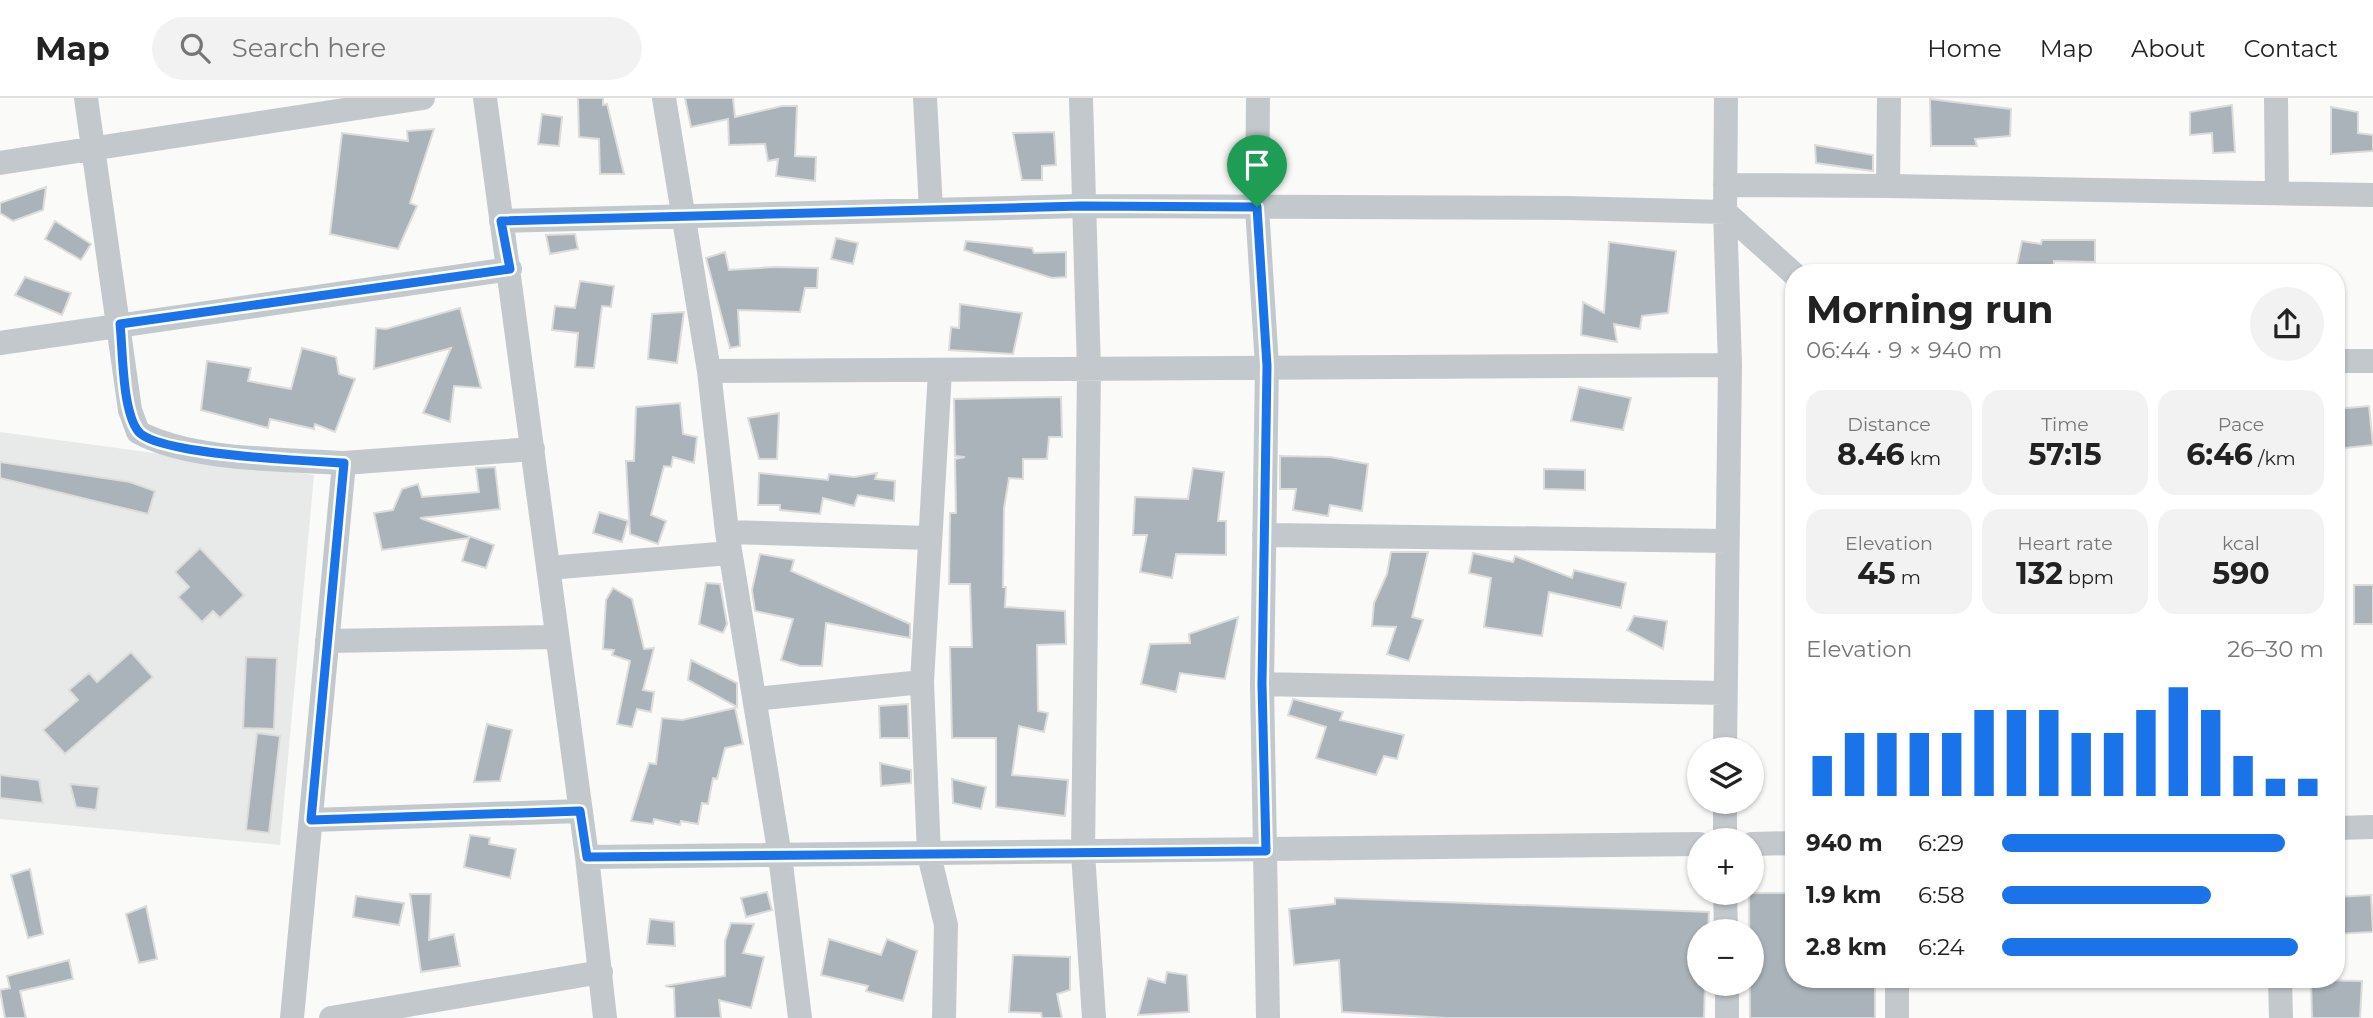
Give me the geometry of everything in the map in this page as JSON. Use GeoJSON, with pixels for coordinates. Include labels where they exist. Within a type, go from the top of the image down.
{"type":"FeatureCollection","features":[{"type":"Feature","properties":{"kind":"street"},"geometry":{"type":"LineString","coordinates":[[86,98],[120,324],[130,410],[138,432],[152,439],[223,455],[344,463],[533,449]]}},
{"type":"Feature","properties":{"kind":"street"},"geometry":{"type":"LineString","coordinates":[[0,163],[423,98]]}},
{"type":"Feature","properties":{"kind":"street"},"geometry":{"type":"LineString","coordinates":[[485,98],[510,269],[606,1018]]}},
{"type":"Feature","properties":{"kind":"street"},"geometry":{"type":"LineString","coordinates":[[664,98],[709,371],[729,542],[780,856],[800,1018]]}},
{"type":"Feature","properties":{"kind":"street"},"geometry":{"type":"LineString","coordinates":[[925,98],[931,209]]}},
{"type":"Feature","properties":{"kind":"street"},"geometry":{"type":"LineString","coordinates":[[1081,98],[1081,206],[1088,370],[1083,853],[1094,1018]]}},
{"type":"Feature","properties":{"kind":"street"},"geometry":{"type":"LineString","coordinates":[[1258,98],[1257,207],[1267,366],[1262,684],[1268,1018]]}},
{"type":"Feature","properties":{"kind":"street"},"geometry":{"type":"LineString","coordinates":[[1725,737],[1730,365],[1725,212],[1726,98]]}},
{"type":"Feature","properties":{"kind":"street"},"geometry":{"type":"LineString","coordinates":[[1888,186],[1889,98]]}},
{"type":"Feature","properties":{"kind":"street"},"geometry":{"type":"LineString","coordinates":[[2276,98],[2277,193]]}},
{"type":"Feature","properties":{"kind":"street"},"geometry":{"type":"LineString","coordinates":[[1725,185],[2373,195]]}},
{"type":"Feature","properties":{"kind":"street"},"geometry":{"type":"LineString","coordinates":[[501,221],[1081,206],[1725,212],[1785,266]]}},
{"type":"Feature","properties":{"kind":"street"},"geometry":{"type":"LineString","coordinates":[[0,343],[510,269]]}},
{"type":"Feature","properties":{"kind":"street"},"geometry":{"type":"LineString","coordinates":[[2345,361],[2373,361]]}},
{"type":"Feature","properties":{"kind":"street"},"geometry":{"type":"LineString","coordinates":[[709,371],[1730,365]]}},
{"type":"Feature","properties":{"kind":"street"},"geometry":{"type":"LineString","coordinates":[[940,371],[922,682],[929,855],[946,925],[944,1018]]}},
{"type":"Feature","properties":{"kind":"street"},"geometry":{"type":"LineString","coordinates":[[292,1018],[344,463]]}},
{"type":"Feature","properties":{"kind":"street"},"geometry":{"type":"LineString","coordinates":[[1264,535],[1727,541]]}},
{"type":"Feature","properties":{"kind":"street"},"geometry":{"type":"LineString","coordinates":[[548,568],[729,542],[930,538]]}},
{"type":"Feature","properties":{"kind":"street"},"geometry":{"type":"LineString","coordinates":[[327,640],[556,637]]}},
{"type":"Feature","properties":{"kind":"street"},"geometry":{"type":"LineString","coordinates":[[755,699],[922,682]]}},
{"type":"Feature","properties":{"kind":"street"},"geometry":{"type":"LineString","coordinates":[[1262,684],[1724,693]]}},
{"type":"Feature","properties":{"kind":"street"},"geometry":{"type":"LineString","coordinates":[[311,820],[580,811]]}},
{"type":"Feature","properties":{"kind":"street"},"geometry":{"type":"LineString","coordinates":[[2345,828],[2373,827]]}},
{"type":"Feature","properties":{"kind":"street"},"geometry":{"type":"LineString","coordinates":[[1764,844],[1785,843]]}},
{"type":"Feature","properties":{"kind":"street"},"geometry":{"type":"LineString","coordinates":[[587,857],[1687,844]]}},
{"type":"Feature","properties":{"kind":"street"},"geometry":{"type":"LineString","coordinates":[[331,1018],[601,972]]}},
{"type":"Feature","properties":{"kind":"street"},"geometry":{"type":"LineString","coordinates":[[1897,988],[1898,1018]]}},
{"type":"Feature","properties":{"kind":"street"},"geometry":{"type":"LineString","coordinates":[[2280,988],[2281,1018]]}},
{"type":"Feature","properties":{"kind":"street"},"geometry":{"type":"LineString","coordinates":[[1727,996],[1727,1018]]}},
{"type":"Feature","properties":{"kind":"shaded area"},"geometry":{"type":"Polygon","coordinates":[[[0,432],[314,475],[280,845],[0,819],[0,432]]]}},
{"type":"Feature","properties":{"kind":"building"},"geometry":{"type":"Polygon","coordinates":[[[578,98],[603,98],[603,105],[607,104],[624,174],[600,174],[599,139],[579,137],[578,98]]]}},
{"type":"Feature","properties":{"kind":"building"},"geometry":{"type":"Polygon","coordinates":[[[685,98],[733,98],[735,117],[782,106],[797,106],[795,156],[816,157],[815,181],[776,176],[778,159],[768,161],[765,144],[729,145],[728,119],[691,127],[685,98]]]}},
{"type":"Feature","properties":{"kind":"building"},"geometry":{"type":"Polygon","coordinates":[[[1930,99],[2011,109],[2010,136],[1975,139],[1977,146],[1931,146],[1930,99]]]}},
{"type":"Feature","properties":{"kind":"building"},"geometry":{"type":"Polygon","coordinates":[[[2232,105],[2235,152],[2213,153],[2212,133],[2190,135],[2190,112],[2232,105]]]}},
{"type":"Feature","properties":{"kind":"building"},"geometry":{"type":"Polygon","coordinates":[[[2331,107],[2358,112],[2358,133],[2373,135],[2373,151],[2331,154],[2331,107]]]}},
{"type":"Feature","properties":{"kind":"building"},"geometry":{"type":"Polygon","coordinates":[[[542,114],[562,117],[559,146],[538,144],[542,114]]]}},
{"type":"Feature","properties":{"kind":"building"},"geometry":{"type":"Polygon","coordinates":[[[434,129],[410,203],[417,206],[398,249],[330,234],[342,133],[408,141],[407,131],[434,129]]]}},
{"type":"Feature","properties":{"kind":"building"},"geometry":{"type":"Polygon","coordinates":[[[1054,132],[1056,165],[1042,166],[1042,180],[1022,180],[1013,133],[1054,132]]]}},
{"type":"Feature","properties":{"kind":"building"},"geometry":{"type":"Polygon","coordinates":[[[1815,145],[1873,155],[1873,171],[1816,163],[1815,145]]]}},
{"type":"Feature","properties":{"kind":"building"},"geometry":{"type":"Polygon","coordinates":[[[46,187],[43,210],[13,221],[0,213],[0,203],[46,187]]]}},
{"type":"Feature","properties":{"kind":"building"},"geometry":{"type":"Polygon","coordinates":[[[55,221],[91,244],[81,260],[45,239],[55,221]]]}},
{"type":"Feature","properties":{"kind":"building"},"geometry":{"type":"Polygon","coordinates":[[[575,234],[578,249],[550,254],[546,235],[575,234]]]}},
{"type":"Feature","properties":{"kind":"building"},"geometry":{"type":"Polygon","coordinates":[[[836,238],[858,243],[853,264],[831,259],[836,238]]]}},
{"type":"Feature","properties":{"kind":"building"},"geometry":{"type":"Polygon","coordinates":[[[2042,240],[2095,240],[2095,262],[2017,264],[2022,241],[2041,244],[2042,240]]]}},
{"type":"Feature","properties":{"kind":"building"},"geometry":{"type":"Polygon","coordinates":[[[966,241],[1032,248],[1034,253],[1066,252],[1066,277],[1052,278],[964,250],[966,241]]]}},
{"type":"Feature","properties":{"kind":"building"},"geometry":{"type":"Polygon","coordinates":[[[1609,242],[1676,251],[1668,313],[1642,316],[1640,329],[1614,324],[1617,342],[1581,335],[1583,302],[1604,313],[1609,242]]]}},
{"type":"Feature","properties":{"kind":"building"},"geometry":{"type":"Polygon","coordinates":[[[725,252],[729,270],[818,268],[817,288],[805,288],[800,312],[738,310],[740,346],[730,348],[706,258],[725,252]]]}},
{"type":"Feature","properties":{"kind":"building"},"geometry":{"type":"Polygon","coordinates":[[[25,277],[71,293],[62,315],[15,295],[25,277]]]}},
{"type":"Feature","properties":{"kind":"building"},"geometry":{"type":"Polygon","coordinates":[[[580,281],[614,286],[611,307],[602,306],[594,368],[575,367],[578,333],[552,330],[555,306],[575,308],[580,281]]]}},
{"type":"Feature","properties":{"kind":"building"},"geometry":{"type":"Polygon","coordinates":[[[960,304],[1022,313],[1013,354],[949,350],[951,327],[959,328],[960,304]]]}},
{"type":"Feature","properties":{"kind":"building"},"geometry":{"type":"Polygon","coordinates":[[[460,308],[481,388],[454,386],[450,422],[423,413],[451,348],[374,369],[376,328],[386,329],[460,308]]]}},
{"type":"Feature","properties":{"kind":"building"},"geometry":{"type":"Polygon","coordinates":[[[684,312],[677,363],[648,359],[652,314],[684,312]]]}},
{"type":"Feature","properties":{"kind":"building"},"geometry":{"type":"Polygon","coordinates":[[[302,348],[336,357],[339,374],[355,379],[335,432],[315,424],[314,429],[270,419],[268,428],[201,410],[207,361],[251,368],[248,381],[291,389],[302,348]]]}},
{"type":"Feature","properties":{"kind":"building"},"geometry":{"type":"Polygon","coordinates":[[[1579,387],[1631,398],[1623,430],[1571,421],[1579,387]]]}},
{"type":"Feature","properties":{"kind":"building"},"geometry":{"type":"Polygon","coordinates":[[[1061,397],[1062,437],[1049,437],[1047,459],[1023,459],[1023,479],[1009,478],[1004,508],[1003,587],[1006,587],[1005,607],[1065,611],[1066,644],[1037,645],[1038,711],[1048,713],[1044,732],[1019,726],[1012,775],[1068,780],[1065,816],[996,807],[996,738],[952,738],[950,647],[972,647],[970,584],[949,584],[950,513],[956,513],[955,459],[965,457],[955,456],[954,399],[1061,397]]]}},
{"type":"Feature","properties":{"kind":"building"},"geometry":{"type":"Polygon","coordinates":[[[680,403],[683,434],[697,437],[694,463],[673,457],[671,467],[664,466],[651,515],[666,521],[658,544],[630,534],[626,461],[634,461],[636,407],[680,403]]]}},
{"type":"Feature","properties":{"kind":"building"},"geometry":{"type":"Polygon","coordinates":[[[2369,406],[2373,445],[2345,448],[2345,408],[2369,406]]]}},
{"type":"Feature","properties":{"kind":"building"},"geometry":{"type":"Polygon","coordinates":[[[779,413],[777,459],[759,459],[748,418],[779,413]]]}},
{"type":"Feature","properties":{"kind":"building"},"geometry":{"type":"Polygon","coordinates":[[[1280,456],[1330,457],[1368,464],[1362,511],[1330,505],[1328,516],[1293,510],[1296,489],[1280,489],[1280,456]]]}},
{"type":"Feature","properties":{"kind":"building"},"geometry":{"type":"Polygon","coordinates":[[[0,462],[130,482],[155,491],[148,514],[0,478],[0,462]]]}},
{"type":"Feature","properties":{"kind":"building"},"geometry":{"type":"Polygon","coordinates":[[[495,467],[500,509],[420,518],[494,545],[486,568],[462,561],[469,538],[382,550],[374,513],[393,510],[402,489],[418,484],[422,497],[479,492],[476,468],[495,467]]]}},
{"type":"Feature","properties":{"kind":"building"},"geometry":{"type":"Polygon","coordinates":[[[1193,468],[1224,472],[1218,521],[1226,521],[1226,555],[1176,554],[1172,578],[1140,572],[1147,535],[1133,535],[1135,497],[1188,499],[1193,468]]]}},
{"type":"Feature","properties":{"kind":"building"},"geometry":{"type":"Polygon","coordinates":[[[1544,469],[1585,470],[1585,490],[1544,489],[1544,469]]]}},
{"type":"Feature","properties":{"kind":"building"},"geometry":{"type":"Polygon","coordinates":[[[759,473],[828,480],[829,474],[854,477],[877,473],[875,479],[895,481],[894,501],[858,495],[854,506],[823,498],[820,514],[780,510],[780,505],[758,505],[759,473]]]}},
{"type":"Feature","properties":{"kind":"building"},"geometry":{"type":"Polygon","coordinates":[[[599,512],[628,521],[622,542],[593,533],[599,512]]]}},
{"type":"Feature","properties":{"kind":"building"},"geometry":{"type":"Polygon","coordinates":[[[200,548],[244,595],[220,618],[213,611],[202,622],[178,597],[189,587],[175,572],[200,548]]]}},
{"type":"Feature","properties":{"kind":"building"},"geometry":{"type":"Polygon","coordinates":[[[1391,552],[1428,552],[1412,617],[1423,620],[1409,661],[1387,654],[1396,627],[1372,626],[1374,603],[1387,574],[1391,552]]]}},
{"type":"Feature","properties":{"kind":"building"},"geometry":{"type":"Polygon","coordinates":[[[1473,553],[1513,562],[1515,556],[1572,578],[1574,570],[1626,583],[1621,608],[1549,592],[1542,636],[1484,627],[1491,578],[1469,573],[1473,553]]]}},
{"type":"Feature","properties":{"kind":"building"},"geometry":{"type":"Polygon","coordinates":[[[760,554],[794,560],[791,571],[910,624],[910,638],[826,623],[822,666],[800,666],[781,660],[793,619],[755,611],[752,590],[760,554]]]}},
{"type":"Feature","properties":{"kind":"building"},"geometry":{"type":"Polygon","coordinates":[[[706,583],[720,584],[727,624],[723,633],[699,624],[706,583]]]}},
{"type":"Feature","properties":{"kind":"building"},"geometry":{"type":"Polygon","coordinates":[[[2354,585],[2373,585],[2373,624],[2354,624],[2354,585]]]}},
{"type":"Feature","properties":{"kind":"building"},"geometry":{"type":"Polygon","coordinates":[[[613,588],[632,599],[644,649],[654,648],[643,690],[654,692],[651,712],[637,709],[632,727],[617,724],[630,661],[612,655],[614,650],[603,649],[606,600],[613,588]]]}},
{"type":"Feature","properties":{"kind":"building"},"geometry":{"type":"Polygon","coordinates":[[[1634,616],[1667,621],[1663,649],[1627,630],[1634,616]]]}},
{"type":"Feature","properties":{"kind":"building"},"geometry":{"type":"Polygon","coordinates":[[[1238,617],[1225,679],[1180,673],[1176,692],[1141,684],[1150,644],[1190,643],[1189,634],[1238,617]]]}},
{"type":"Feature","properties":{"kind":"building"},"geometry":{"type":"Polygon","coordinates":[[[131,652],[153,677],[65,754],[43,730],[78,700],[69,690],[89,673],[97,682],[131,652]]]}},
{"type":"Feature","properties":{"kind":"building"},"geometry":{"type":"Polygon","coordinates":[[[246,657],[277,658],[274,729],[243,728],[246,657]]]}},
{"type":"Feature","properties":{"kind":"building"},"geometry":{"type":"Polygon","coordinates":[[[691,660],[737,683],[737,707],[688,680],[691,660]]]}},
{"type":"Feature","properties":{"kind":"building"},"geometry":{"type":"Polygon","coordinates":[[[1293,699],[1343,712],[1340,720],[1404,735],[1397,759],[1384,756],[1376,775],[1316,758],[1326,727],[1288,715],[1293,699]]]}},
{"type":"Feature","properties":{"kind":"building"},"geometry":{"type":"Polygon","coordinates":[[[908,704],[909,738],[880,738],[879,706],[908,704]]]}},
{"type":"Feature","properties":{"kind":"building"},"geometry":{"type":"Polygon","coordinates":[[[735,708],[743,744],[725,748],[717,779],[713,778],[708,804],[702,803],[698,824],[681,821],[680,825],[654,819],[653,824],[631,821],[649,763],[656,764],[662,718],[682,720],[735,708]]]}},
{"type":"Feature","properties":{"kind":"building"},"geometry":{"type":"Polygon","coordinates":[[[487,724],[512,730],[500,781],[474,782],[487,724]]]}},
{"type":"Feature","properties":{"kind":"building"},"geometry":{"type":"Polygon","coordinates":[[[257,733],[280,736],[269,833],[246,830],[257,733]]]}},
{"type":"Feature","properties":{"kind":"building"},"geometry":{"type":"Polygon","coordinates":[[[880,763],[911,770],[911,783],[881,786],[880,763]]]}},
{"type":"Feature","properties":{"kind":"building"},"geometry":{"type":"Polygon","coordinates":[[[0,775],[39,780],[43,803],[0,798],[0,775]]]}},
{"type":"Feature","properties":{"kind":"building"},"geometry":{"type":"Polygon","coordinates":[[[952,779],[986,787],[981,809],[953,803],[952,779]]]}},
{"type":"Feature","properties":{"kind":"building"},"geometry":{"type":"Polygon","coordinates":[[[70,784],[99,787],[96,810],[76,807],[70,784]]]}},
{"type":"Feature","properties":{"kind":"building"},"geometry":{"type":"Polygon","coordinates":[[[470,835],[490,838],[489,844],[516,849],[510,878],[464,867],[470,835]]]}},
{"type":"Feature","properties":{"kind":"building"},"geometry":{"type":"Polygon","coordinates":[[[30,869],[43,934],[28,938],[11,875],[30,869]]]}},
{"type":"Feature","properties":{"kind":"building"},"geometry":{"type":"Polygon","coordinates":[[[767,892],[772,910],[746,917],[741,898],[767,892]]]}},
{"type":"Feature","properties":{"kind":"building"},"geometry":{"type":"Polygon","coordinates":[[[1764,893],[1785,893],[1785,988],[1875,988],[1875,1018],[1750,1018],[1750,996],[1764,996],[1764,919],[1749,919],[1749,905],[1764,905],[1764,893]]]}},
{"type":"Feature","properties":{"kind":"building"},"geometry":{"type":"Polygon","coordinates":[[[410,894],[431,894],[429,940],[454,934],[460,966],[421,972],[410,894]]]}},
{"type":"Feature","properties":{"kind":"building"},"geometry":{"type":"Polygon","coordinates":[[[2371,895],[2373,932],[2345,934],[2345,896],[2371,895]]]}},
{"type":"Feature","properties":{"kind":"building"},"geometry":{"type":"Polygon","coordinates":[[[356,896],[404,903],[399,925],[353,917],[356,896]]]}},
{"type":"Feature","properties":{"kind":"building"},"geometry":{"type":"Polygon","coordinates":[[[1335,898],[1709,912],[1709,919],[1687,919],[1687,996],[1705,996],[1704,1018],[1448,1018],[1342,1012],[1339,960],[1294,965],[1289,909],[1335,904],[1335,898]]]}},
{"type":"Feature","properties":{"kind":"building"},"geometry":{"type":"Polygon","coordinates":[[[146,906],[157,959],[139,963],[126,914],[146,906]]]}},
{"type":"Feature","properties":{"kind":"building"},"geometry":{"type":"Polygon","coordinates":[[[650,919],[674,922],[675,946],[647,944],[650,919]]]}},
{"type":"Feature","properties":{"kind":"building"},"geometry":{"type":"Polygon","coordinates":[[[731,923],[754,924],[743,953],[764,957],[751,1008],[719,1000],[721,1018],[675,1018],[674,988],[665,986],[725,976],[725,941],[731,923]]]}},
{"type":"Feature","properties":{"kind":"building"},"geometry":{"type":"Polygon","coordinates":[[[829,939],[881,955],[887,939],[917,951],[903,1001],[866,991],[868,986],[821,975],[829,939]]]}},
{"type":"Feature","properties":{"kind":"building"},"geometry":{"type":"Polygon","coordinates":[[[1013,955],[1070,957],[1070,990],[1057,994],[1062,1018],[1042,1018],[1041,1013],[1009,1012],[1013,955]]]}},
{"type":"Feature","properties":{"kind":"building"},"geometry":{"type":"Polygon","coordinates":[[[69,960],[73,979],[20,991],[26,1018],[5,1018],[0,990],[10,988],[7,976],[69,960]]]}},
{"type":"Feature","properties":{"kind":"building"},"geometry":{"type":"Polygon","coordinates":[[[1167,972],[1187,975],[1189,1012],[1138,1015],[1148,978],[1165,983],[1167,972]]]}},
{"type":"Feature","properties":{"kind":"building"},"geometry":{"type":"Polygon","coordinates":[[[2345,981],[2362,981],[2360,1018],[2312,1018],[2311,988],[2345,988],[2345,981]]]}},
{"type":"Feature","properties":{"kind":"route"},"geometry":{"type":"LineString","coordinates":[[1081,206],[1257,207],[1267,366],[1262,684],[1266,851],[587,857],[580,811],[311,820],[344,463],[223,455],[152,439],[138,432],[130,410],[120,324],[510,269],[501,221],[1081,206]]}}]}
